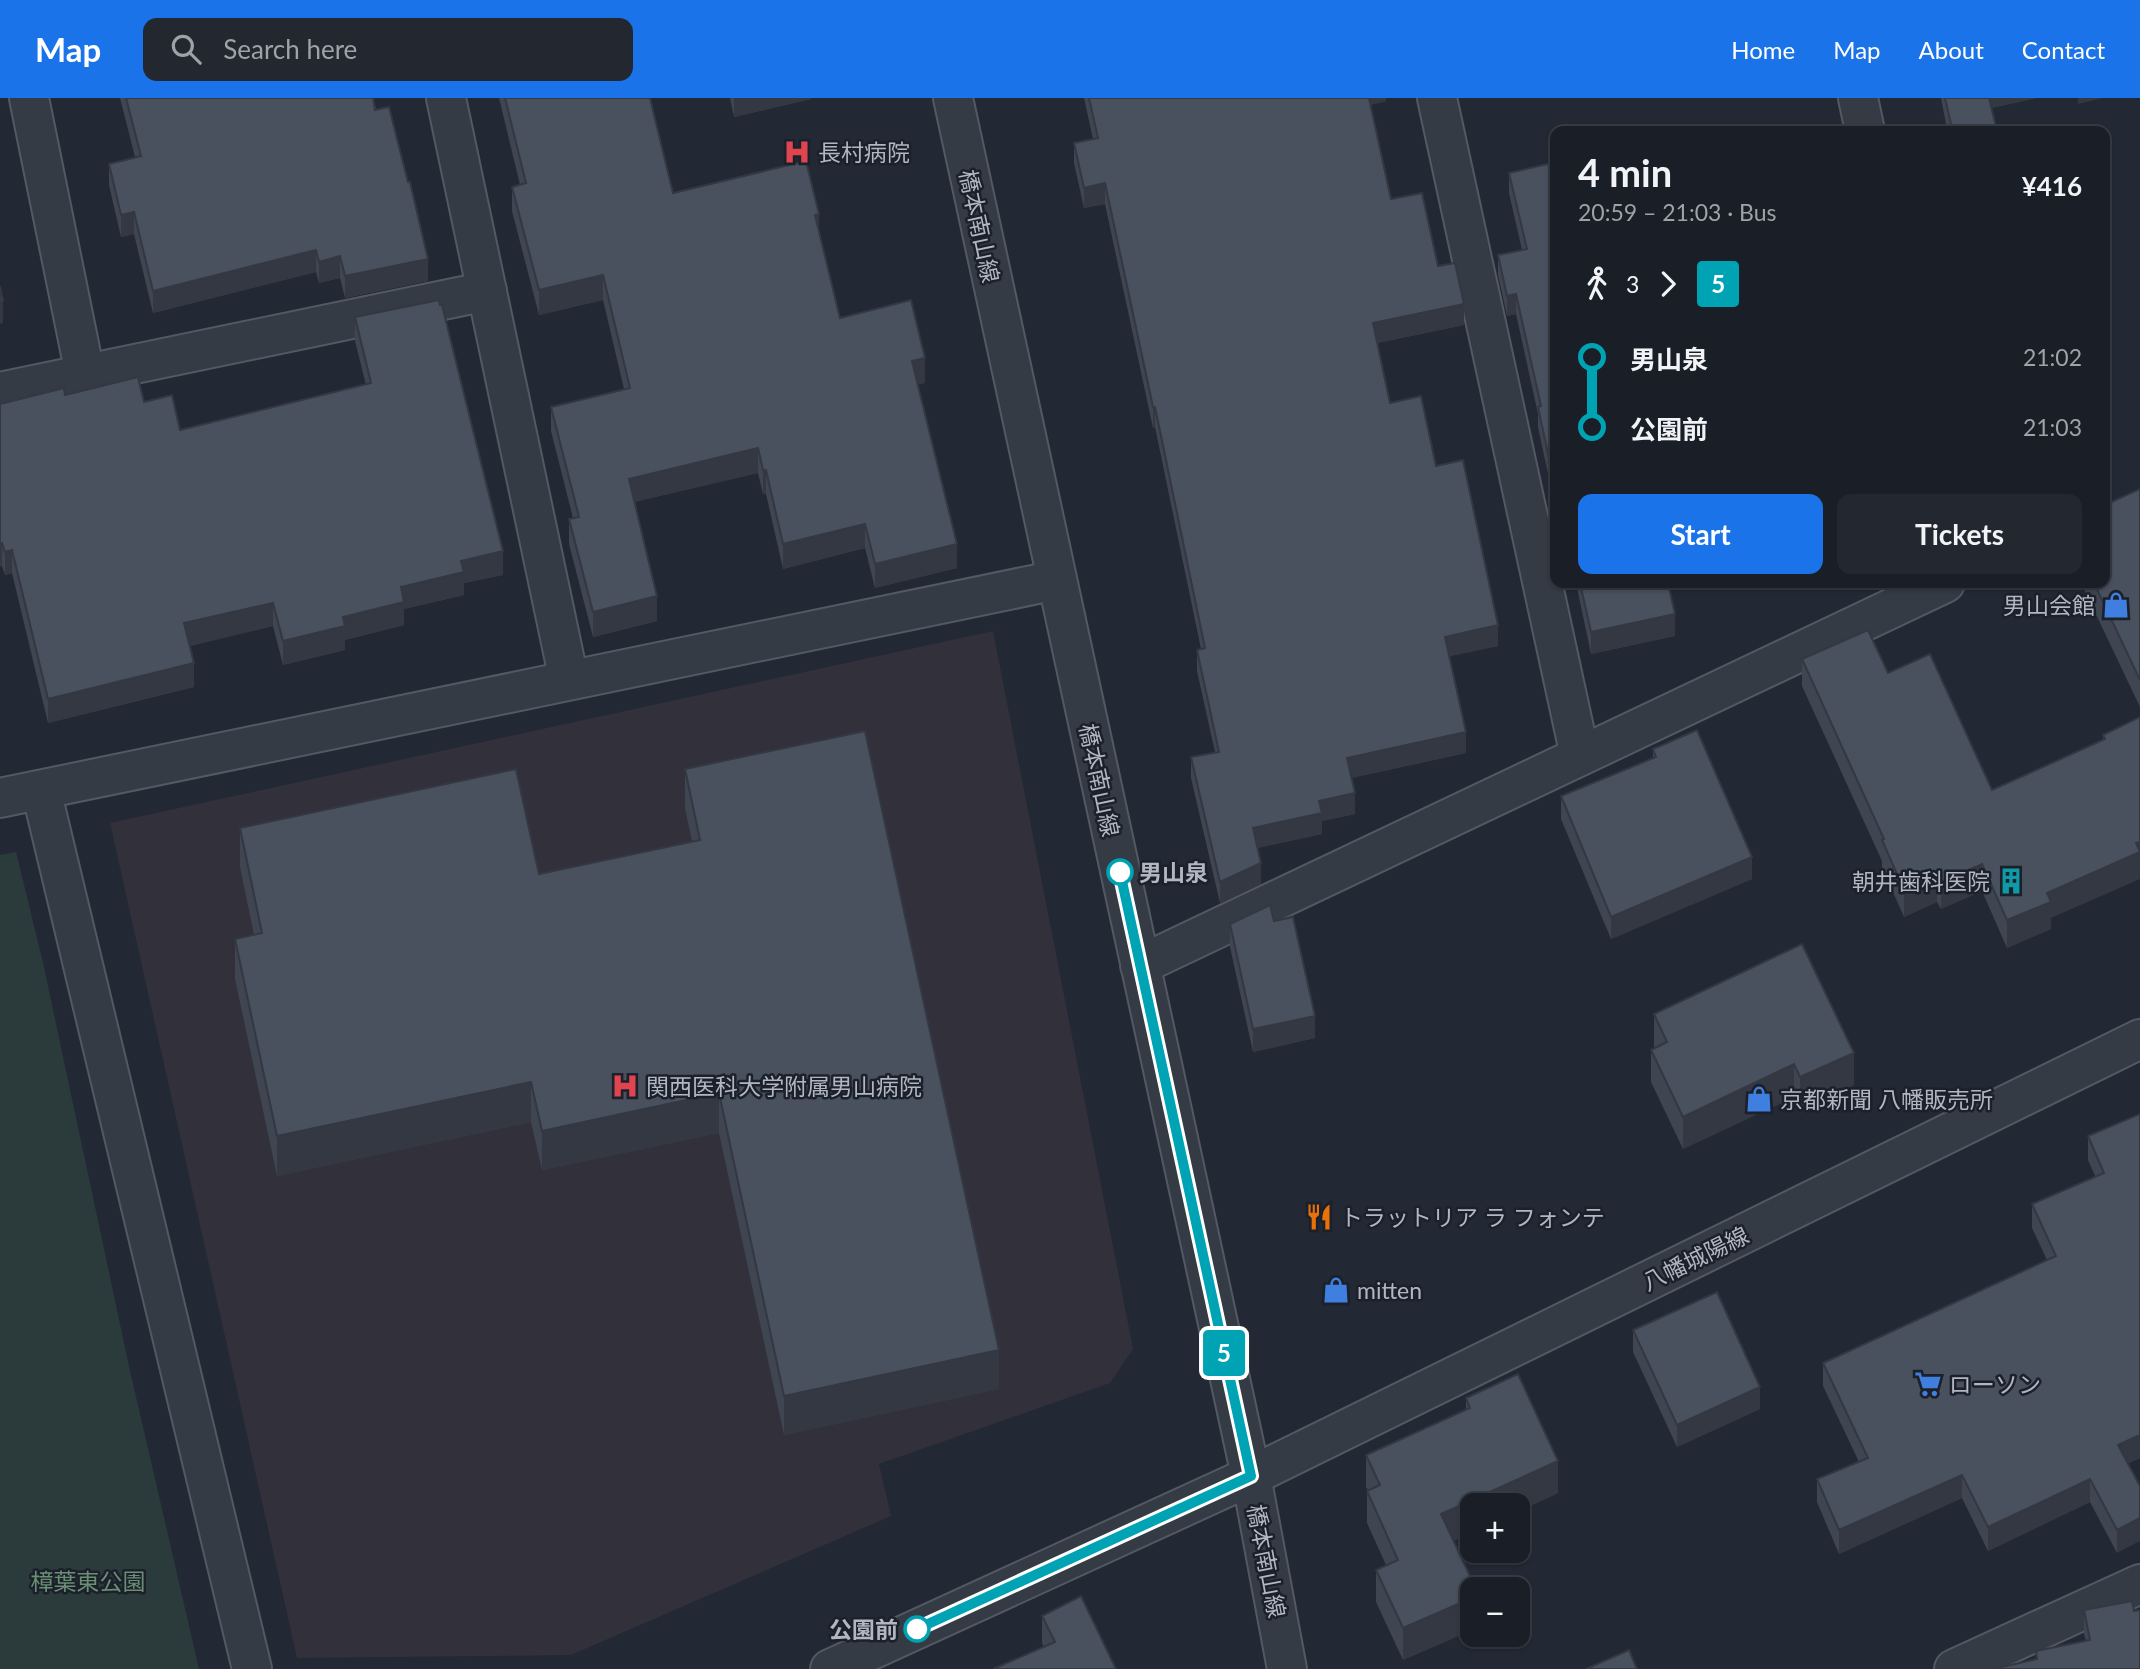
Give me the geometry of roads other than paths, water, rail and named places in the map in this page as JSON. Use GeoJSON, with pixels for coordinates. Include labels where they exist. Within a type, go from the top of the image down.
{"type":"FeatureCollection","features":[{"type":"Feature","properties":{"kind":"street"},"geometry":{"type":"LineString","coordinates":[[29,98],[85,374]]}},
{"type":"Feature","properties":{"kind":"street"},"geometry":{"type":"LineString","coordinates":[[446,98],[569,680]]}},
{"type":"Feature","properties":{"kind":"street","name":"橋本南山線"},"geometry":{"type":"LineString","coordinates":[[953,98],[1251,1476],[1287,1669]]}},
{"type":"Feature","properties":{"kind":"street"},"geometry":{"type":"LineString","coordinates":[[1437,98],[1580,756]]}},
{"type":"Feature","properties":{"kind":"street"},"geometry":{"type":"LineString","coordinates":[[1858,98],[1864,126]]}},
{"type":"Feature","properties":{"kind":"street"},"geometry":{"type":"LineString","coordinates":[[0,392],[487,291]]}},
{"type":"Feature","properties":{"kind":"street"},"geometry":{"type":"LineString","coordinates":[[0,798],[1057,580]]}},
{"type":"Feature","properties":{"kind":"street"},"geometry":{"type":"LineString","coordinates":[[1140,965],[1934,588]]}},
{"type":"Feature","properties":{"kind":"street"},"geometry":{"type":"LineString","coordinates":[[41,790],[252,1669]]}},
{"type":"Feature","properties":{"kind":"street","name":"八幡城陽線"},"geometry":{"type":"LineString","coordinates":[[830,1669],[1251,1476],[2140,1039]]}},
{"type":"Feature","properties":{"kind":"street"},"geometry":{"type":"LineString","coordinates":[[1954,1669],[2140,1584]]}},
{"type":"Feature","properties":{"kind":"place","name":"長村病院"},"geometry":{"type":"Point","coordinates":[797,152]}},
{"type":"Feature","properties":{"kind":"place","name":"男山会館"},"geometry":{"type":"Point","coordinates":[2116,605]}},
{"type":"Feature","properties":{"kind":"place","name":"男山泉"},"geometry":{"type":"Point","coordinates":[1120,872]}},
{"type":"Feature","properties":{"kind":"place","name":"朝井歯科医院"},"geometry":{"type":"Point","coordinates":[2011,881]}},
{"type":"Feature","properties":{"kind":"place","name":"関西医科大学附属男山病院"},"geometry":{"type":"Point","coordinates":[625,1086]}},
{"type":"Feature","properties":{"kind":"place","name":"京都新聞 八幡販売所"},"geometry":{"type":"Point","coordinates":[1759,1099]}},
{"type":"Feature","properties":{"kind":"place","name":"トラットリア ラ フォンテ"},"geometry":{"type":"Point","coordinates":[1319,1217]}},
{"type":"Feature","properties":{"kind":"place","name":"mitten"},"geometry":{"type":"Point","coordinates":[1336,1290]}},
{"type":"Feature","properties":{"kind":"place","name":"ローソン"},"geometry":{"type":"Point","coordinates":[1928,1384]}},
{"type":"Feature","properties":{"kind":"place","name":"公園前"},"geometry":{"type":"Point","coordinates":[917,1629]}},
{"type":"Feature","properties":{"kind":"park label","name":"樟葉東公園"},"geometry":{"type":"Point","coordinates":[88,1581]}}]}
